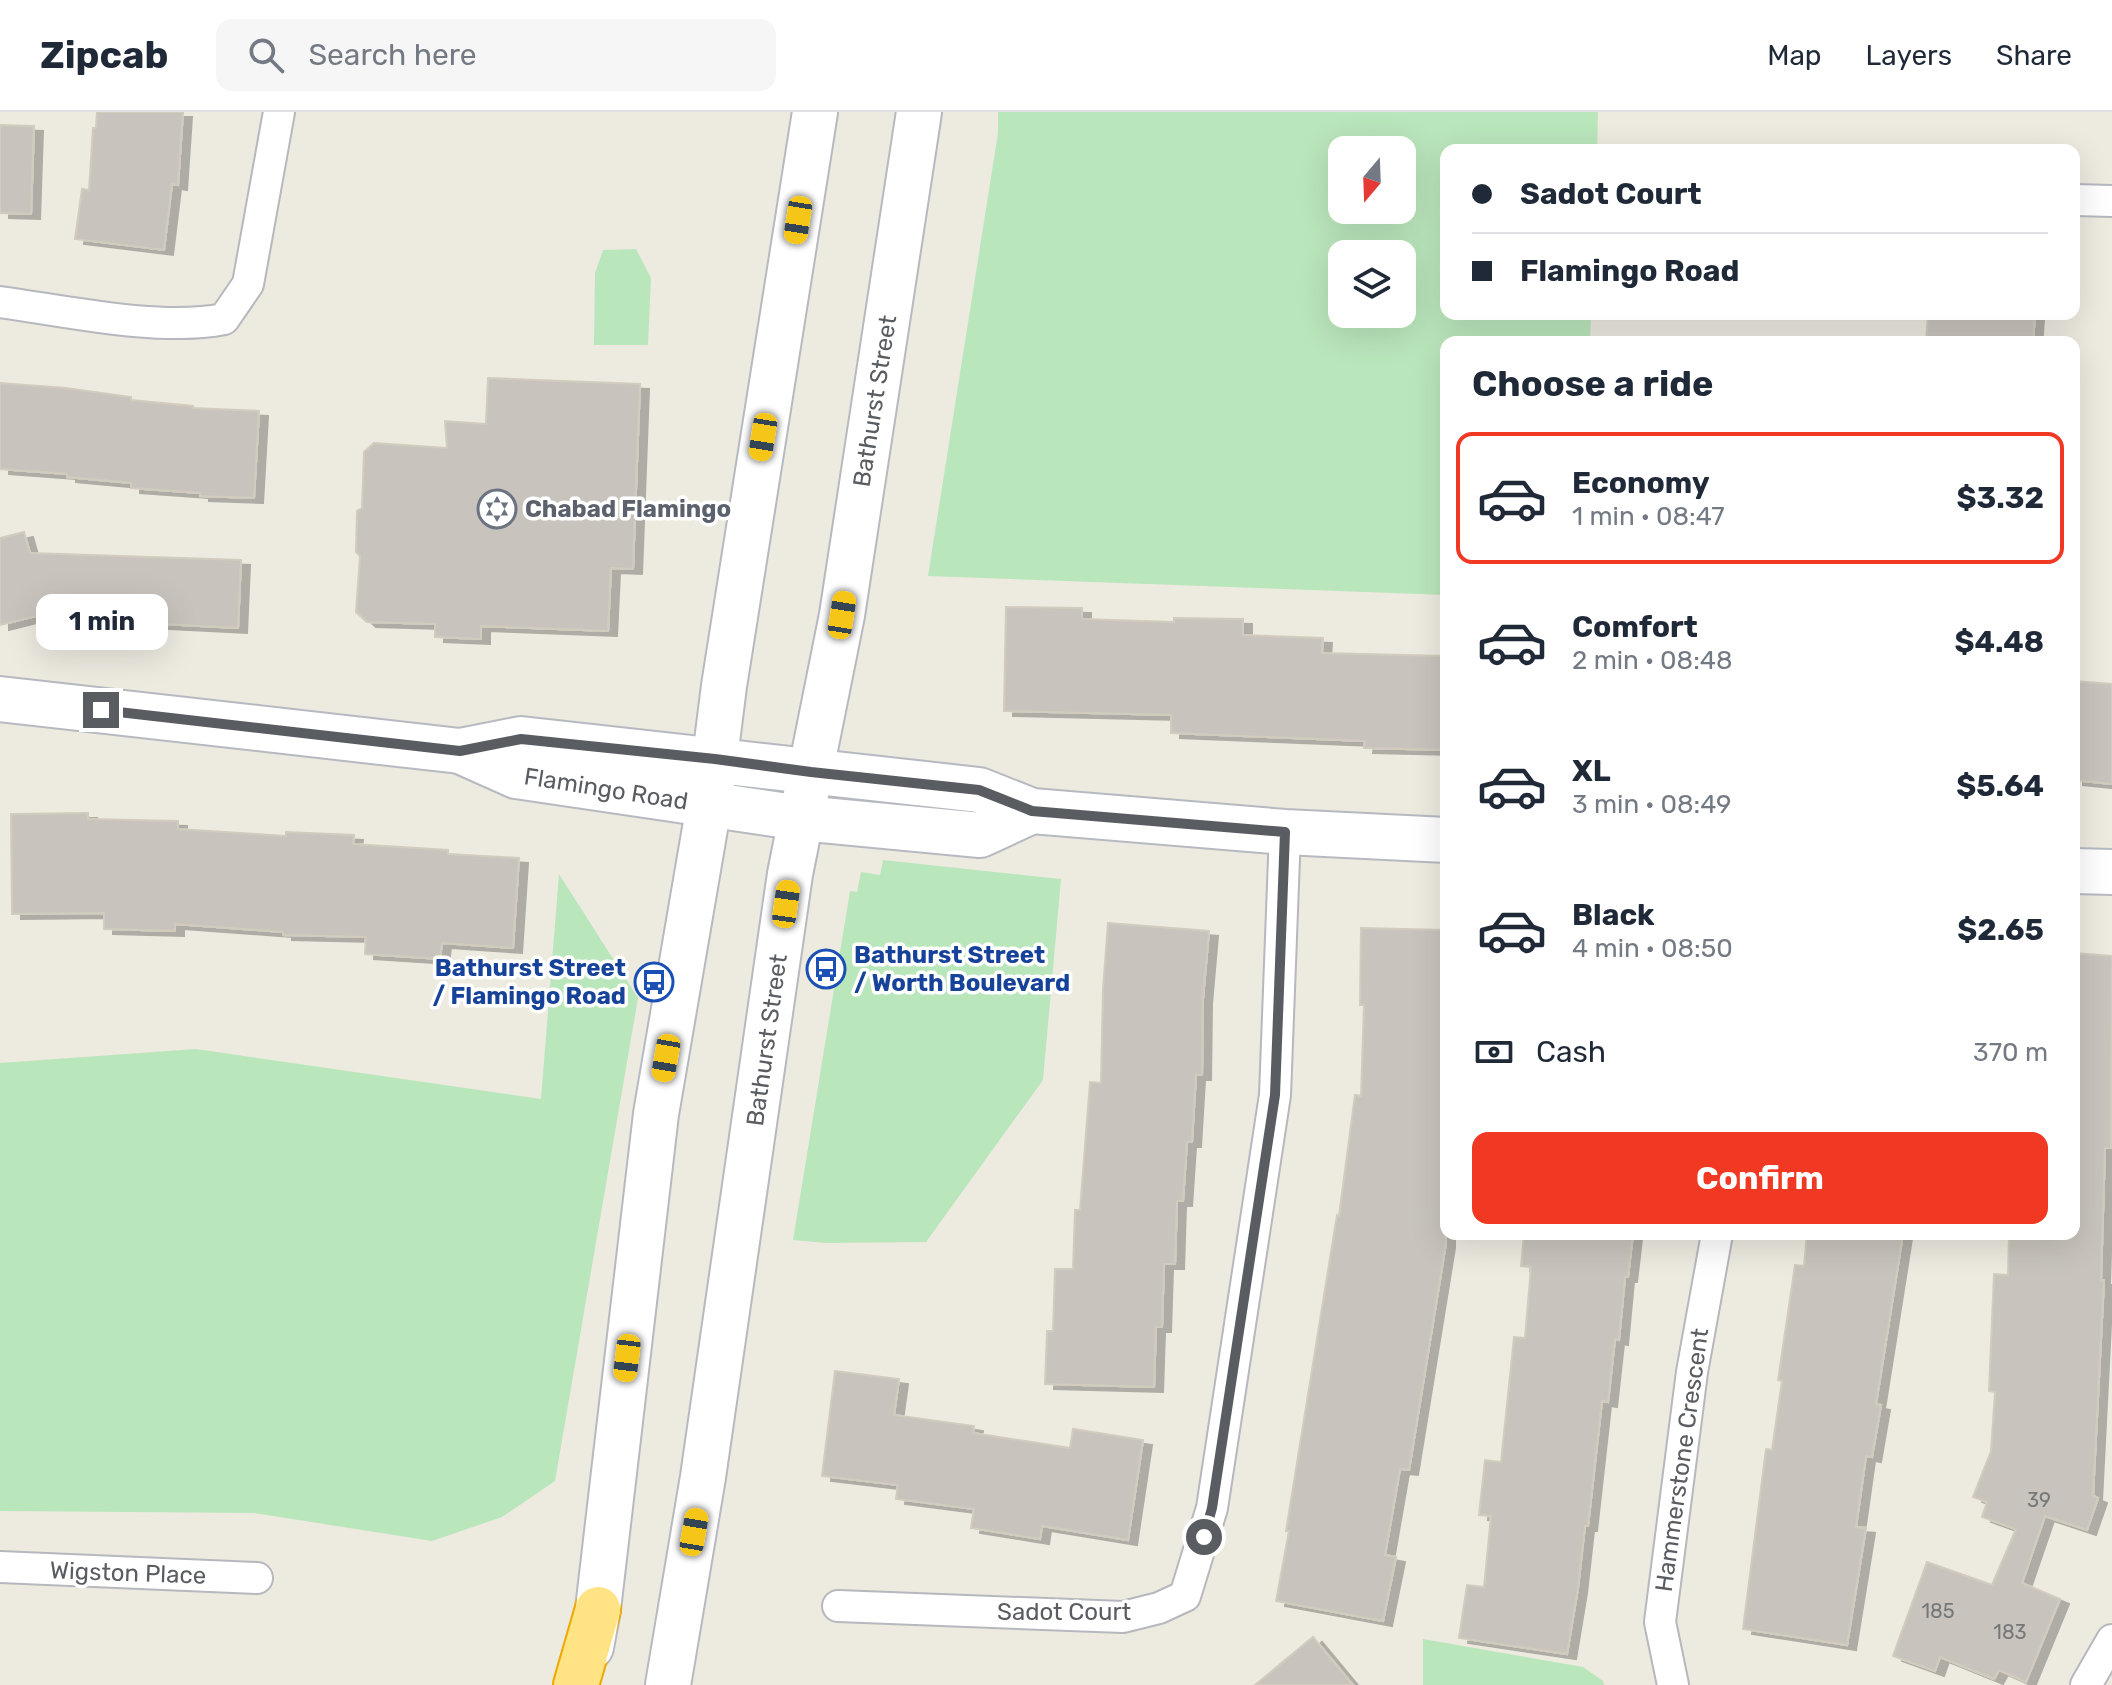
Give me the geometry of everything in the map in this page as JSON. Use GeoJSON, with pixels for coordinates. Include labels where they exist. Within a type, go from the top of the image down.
{"type":"FeatureCollection","features":[{"type":"Feature","properties":{"kind":"highway"},"geometry":{"type":"LineString","coordinates":[[576,1685],[598,1609]]}},
{"type":"Feature","properties":{"kind":"main road"},"geometry":{"type":"LineString","coordinates":[[584,1685],[598,1609],[656,1114],[709,805],[724,686],[815,112]]}},
{"type":"Feature","properties":{"kind":"main road","name":"Bathurst Street"},"geometry":{"type":"LineString","coordinates":[[668,1685],[703,1477],[790,874],[842,615],[919,112]]}},
{"type":"Feature","properties":{"kind":"main road","name":"Flamingo Road"},"geometry":{"type":"LineString","coordinates":[[0,699],[460,751],[521,739],[715,759],[979,790],[1032,811]]}},
{"type":"Feature","properties":{"kind":"main road","name":"Flamingo Road"},"geometry":{"type":"LineString","coordinates":[[460,751],[516,776],[801,818],[980,835],[1032,811]]}},
{"type":"Feature","properties":{"kind":"main road"},"geometry":{"type":"LineString","coordinates":[[1032,811],[1285,832],[1440,840]]}},
{"type":"Feature","properties":{"kind":"main road"},"geometry":{"type":"LineString","coordinates":[[2080,871],[2112,872]]}},
{"type":"Feature","properties":{"kind":"street"},"geometry":{"type":"LineString","coordinates":[[0,302],[195,325],[224,319],[248,284],[279,112]]}},
{"type":"Feature","properties":{"kind":"street"},"geometry":{"type":"LineString","coordinates":[[2080,200],[2112,201]]}},
{"type":"Feature","properties":{"kind":"street","name":"Sadot Court"},"geometry":{"type":"LineString","coordinates":[[838,1606],[1123,1617],[1159,1608],[1185,1596],[1212,1508],[1275,1095],[1285,832]]}},
{"type":"Feature","properties":{"kind":"street","name":"Hammerstone Crescent"},"geometry":{"type":"LineString","coordinates":[[1673,1685],[1660,1622],[1689,1386],[1716,1240]]}},
{"type":"Feature","properties":{"kind":"street","name":"Wigston Place"},"geometry":{"type":"LineString","coordinates":[[0,1567],[257,1578]]}},
{"type":"Feature","properties":{"kind":"street"},"geometry":{"type":"LineString","coordinates":[[2086,1685],[2112,1640]]}},
{"type":"Feature","properties":{"kind":"green space"},"geometry":{"type":"Polygon","coordinates":[[[998,112],[1598,112],[1597,144],[1440,144],[1440,320],[1591,320],[1590,336],[1440,336],[1440,595],[928,576],[998,133],[998,112]]]}},
{"type":"Feature","properties":{"kind":"green space"},"geometry":{"type":"Polygon","coordinates":[[[636,249],[651,278],[648,345],[594,345],[595,273],[603,250],[636,249]]]}},
{"type":"Feature","properties":{"kind":"green space"},"geometry":{"type":"Polygon","coordinates":[[[883,860],[1061,879],[1043,1080],[926,1242],[826,1243],[793,1240],[850,891],[857,892],[861,872],[880,875],[883,860]]]}},
{"type":"Feature","properties":{"kind":"green space"},"geometry":{"type":"Polygon","coordinates":[[[559,874],[638,998],[555,1481],[502,1517],[432,1541],[254,1513],[0,1511],[0,1063],[196,1049],[541,1099],[559,874]]]}},
{"type":"Feature","properties":{"kind":"green space"},"geometry":{"type":"Polygon","coordinates":[[[1423,1639],[1583,1667],[1604,1685],[1423,1685],[1423,1639]]]}},
{"type":"Feature","properties":{"kind":"building"},"geometry":{"type":"Polygon","coordinates":[[[97,112],[183,112],[178,185],[172,184],[164,250],[75,239],[82,189],[89,190],[97,112]]]}},
{"type":"Feature","properties":{"kind":"building"},"geometry":{"type":"Polygon","coordinates":[[[0,125],[34,126],[31,214],[0,213],[0,125]]]}},
{"type":"Feature","properties":{"kind":"building"},"geometry":{"type":"Polygon","coordinates":[[[1928,320],[2035,320],[2033,336],[1926,336],[1928,320]]]}},
{"type":"Feature","properties":{"kind":"building","name":"Chabad Flamingo"},"geometry":{"type":"Polygon","coordinates":[[[488,378],[640,384],[633,569],[611,568],[608,631],[481,626],[481,639],[435,637],[435,624],[367,622],[356,612],[360,556],[356,552],[357,511],[362,508],[364,452],[374,443],[447,448],[445,421],[486,424],[488,378]]]}},
{"type":"Feature","properties":{"kind":"building"},"geometry":{"type":"Polygon","coordinates":[[[0,383],[66,388],[193,408],[259,411],[254,498],[200,496],[200,493],[131,488],[131,483],[67,477],[67,474],[0,469],[0,383]]]}},
{"type":"Feature","properties":{"kind":"building"},"geometry":{"type":"Polygon","coordinates":[[[24,532],[30,553],[241,560],[238,628],[141,623],[141,627],[67,624],[68,608],[0,625],[0,538],[24,532]]]}},
{"type":"Feature","properties":{"kind":"building"},"geometry":{"type":"Polygon","coordinates":[[[1006,607],[1082,608],[1082,619],[1174,622],[1174,618],[1243,619],[1243,635],[1323,638],[1322,653],[1440,656],[1440,750],[1364,748],[1365,741],[1171,733],[1171,715],[1004,711],[1006,607]]]}},
{"type":"Feature","properties":{"kind":"building"},"geometry":{"type":"Polygon","coordinates":[[[2080,681],[2112,684],[2112,784],[2080,781],[2080,681]]]}},
{"type":"Feature","properties":{"kind":"building"},"geometry":{"type":"Polygon","coordinates":[[[88,813],[88,819],[178,821],[178,829],[286,836],[286,832],[354,835],[353,844],[519,858],[513,948],[442,943],[440,959],[365,954],[366,937],[283,935],[283,932],[175,924],[175,931],[104,929],[104,913],[12,914],[11,814],[88,813]]]}},
{"type":"Feature","properties":{"kind":"building"},"geometry":{"type":"Polygon","coordinates":[[[1108,923],[1209,931],[1203,999],[1202,1075],[1196,1075],[1192,1142],[1187,1142],[1183,1201],[1177,1201],[1175,1264],[1164,1264],[1162,1327],[1156,1327],[1154,1387],[1045,1384],[1047,1331],[1053,1331],[1055,1269],[1073,1269],[1075,1210],[1080,1210],[1090,1082],[1101,1083],[1108,923]]]}},
{"type":"Feature","properties":{"kind":"building"},"geometry":{"type":"Polygon","coordinates":[[[1361,928],[1440,930],[1440,1240],[1446,1240],[1446,1243],[1409,1470],[1400,1469],[1385,1555],[1396,1557],[1383,1621],[1276,1601],[1339,1216],[1355,1095],[1361,1096],[1364,1005],[1360,1005],[1361,928]]]}},
{"type":"Feature","properties":{"kind":"building"},"geometry":{"type":"Polygon","coordinates":[[[2080,953],[2112,956],[2111,1148],[2105,1148],[2101,1280],[2104,1280],[2093,1496],[2098,1498],[2087,1530],[2045,1516],[2022,1583],[2060,1599],[2026,1682],[1999,1670],[1994,1679],[1940,1657],[1935,1671],[1893,1656],[1927,1562],[1992,1585],[2016,1529],[1982,1517],[1987,1502],[1973,1497],[1991,1451],[1995,1392],[1989,1391],[1994,1274],[2008,1275],[2009,1240],[2080,1240],[2080,953]]]}},
{"type":"Feature","properties":{"kind":"building"},"geometry":{"type":"Polygon","coordinates":[[[1523,1240],[1632,1240],[1619,1340],[1615,1339],[1608,1402],[1602,1401],[1588,1526],[1585,1526],[1567,1654],[1459,1638],[1467,1585],[1484,1587],[1491,1516],[1479,1515],[1485,1460],[1501,1462],[1514,1337],[1525,1338],[1531,1267],[1521,1266],[1523,1240]]]}},
{"type":"Feature","properties":{"kind":"building"},"geometry":{"type":"Polygon","coordinates":[[[1806,1240],[1902,1240],[1876,1404],[1881,1405],[1872,1457],[1866,1456],[1856,1527],[1866,1528],[1847,1645],[1743,1629],[1766,1449],[1772,1450],[1782,1381],[1778,1380],[1795,1265],[1804,1266],[1806,1240]]]}},
{"type":"Feature","properties":{"kind":"building"},"geometry":{"type":"Polygon","coordinates":[[[835,1371],[899,1379],[894,1415],[974,1426],[973,1433],[1070,1448],[1073,1429],[1143,1440],[1128,1540],[1042,1526],[1040,1539],[971,1528],[974,1509],[896,1499],[898,1485],[822,1476],[835,1371]]]}},
{"type":"Feature","properties":{"kind":"building"},"geometry":{"type":"Polygon","coordinates":[[[1313,1637],[1353,1685],[1255,1685],[1313,1637]]]}},
{"type":"Feature","properties":{"kind":"place","name":"Chabad Flamingo"},"geometry":{"type":"Point","coordinates":[497,509]}},
{"type":"Feature","properties":{"kind":"place","name":"Bathurst Street / Worth Boulevard"},"geometry":{"type":"Point","coordinates":[826,969]}},
{"type":"Feature","properties":{"kind":"place","name":"Bathurst Street / Flamingo Road"},"geometry":{"type":"Point","coordinates":[654,982]}},
{"type":"Feature","properties":{"kind":"route"},"geometry":{"type":"LineString","coordinates":[[101,710],[460,751],[521,739],[979,790],[1032,811],[1285,832],[1275,1095],[1212,1508],[1204,1537]]}}]}
